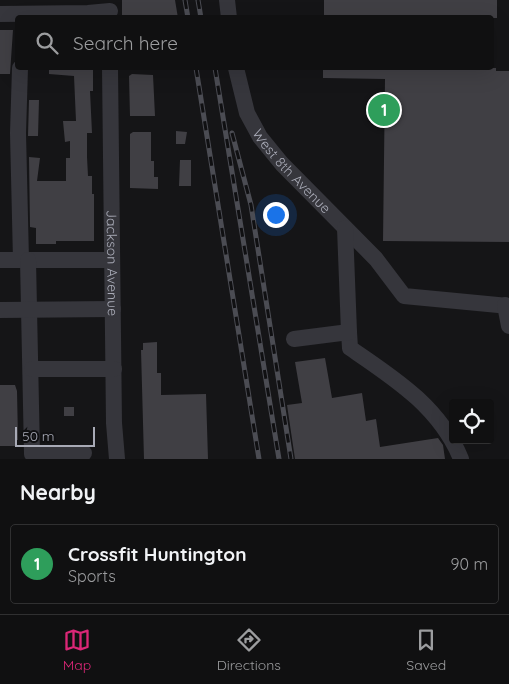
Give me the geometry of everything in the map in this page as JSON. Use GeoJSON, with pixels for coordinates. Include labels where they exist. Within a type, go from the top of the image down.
{"type":"FeatureCollection","features":[{"type":"Feature","properties":{"kind":"street"},"geometry":{"type":"LineString","coordinates":[[227,0],[230,15]]}},
{"type":"Feature","properties":{"kind":"street"},"geometry":{"type":"LineString","coordinates":[[0,14],[19,11],[110,9]]}},
{"type":"Feature","properties":{"kind":"street"},"geometry":{"type":"LineString","coordinates":[[20,70],[18,133],[24,260],[32,369],[30,456],[84,454]]}},
{"type":"Feature","properties":{"kind":"street","name":"Jackson Avenue"},"geometry":{"type":"LineString","coordinates":[[110,70],[117,459]]}},
{"type":"Feature","properties":{"kind":"street","name":"West 8th Avenue"},"geometry":{"type":"LineString","coordinates":[[236,70],[247,112],[260,138],[282,164],[376,259],[404,296],[507,305]]}},
{"type":"Feature","properties":{"kind":"street"},"geometry":{"type":"LineString","coordinates":[[345,228],[350,348],[419,397],[442,426],[461,459]]}},
{"type":"Feature","properties":{"kind":"street"},"geometry":{"type":"LineString","coordinates":[[0,260],[112,260]]}},
{"type":"Feature","properties":{"kind":"street"},"geometry":{"type":"LineString","coordinates":[[507,305],[509,326]]}},
{"type":"Feature","properties":{"kind":"street"},"geometry":{"type":"LineString","coordinates":[[0,310],[113,309]]}},
{"type":"Feature","properties":{"kind":"street"},"geometry":{"type":"LineString","coordinates":[[294,339],[349,332]]}},
{"type":"Feature","properties":{"kind":"street"},"geometry":{"type":"LineString","coordinates":[[32,369],[114,369]]}},
{"type":"Feature","properties":{"kind":"building"},"geometry":{"type":"Polygon","coordinates":[[[122,0],[175,0],[178,15],[122,15],[122,0]]]}},
{"type":"Feature","properties":{"kind":"building"},"geometry":{"type":"Polygon","coordinates":[[[324,0],[497,0],[497,18],[494,18],[494,15],[324,15],[324,0]]]}},
{"type":"Feature","properties":{"kind":"building"},"geometry":{"type":"Polygon","coordinates":[[[0,30],[13,30],[10,74],[0,74],[0,30]]]}},
{"type":"Feature","properties":{"kind":"building"},"geometry":{"type":"Polygon","coordinates":[[[496,68],[496,71],[509,71],[509,242],[383,241],[385,79],[323,78],[323,70],[494,70],[496,68]]]}},
{"type":"Feature","properties":{"kind":"building"},"geometry":{"type":"Polygon","coordinates":[[[49,70],[93,70],[93,91],[90,91],[92,133],[87,133],[87,157],[88,176],[92,176],[92,194],[94,194],[94,241],[56,241],[56,244],[36,244],[36,228],[30,227],[29,157],[40,158],[37,181],[66,181],[66,158],[70,158],[70,141],[65,142],[63,121],[76,121],[74,76],[49,74],[49,70]]]}},
{"type":"Feature","properties":{"kind":"building"},"geometry":{"type":"Polygon","coordinates":[[[132,74],[153,75],[155,116],[130,116],[129,76],[132,74]]]}},
{"type":"Feature","properties":{"kind":"building"},"geometry":{"type":"Polygon","coordinates":[[[29,100],[39,100],[38,136],[28,136],[29,100]]]}},
{"type":"Feature","properties":{"kind":"building"},"geometry":{"type":"Polygon","coordinates":[[[176,131],[187,132],[185,144],[176,144],[176,131]]]}},
{"type":"Feature","properties":{"kind":"building"},"geometry":{"type":"Polygon","coordinates":[[[133,132],[151,132],[151,161],[154,161],[154,177],[158,177],[158,189],[130,188],[130,134],[133,132]]]}},
{"type":"Feature","properties":{"kind":"building"},"geometry":{"type":"Polygon","coordinates":[[[180,160],[191,160],[191,186],[179,186],[180,160]]]}},
{"type":"Feature","properties":{"kind":"building"},"geometry":{"type":"Polygon","coordinates":[[[157,342],[157,373],[161,373],[161,395],[206,394],[208,459],[144,459],[141,350],[143,350],[143,343],[157,342]]]}},
{"type":"Feature","properties":{"kind":"building"},"geometry":{"type":"Polygon","coordinates":[[[325,358],[332,398],[362,393],[366,421],[376,419],[380,447],[438,438],[443,445],[445,459],[295,459],[287,405],[302,403],[295,362],[325,358]]]}},
{"type":"Feature","properties":{"kind":"building"},"geometry":{"type":"Polygon","coordinates":[[[0,385],[15,385],[17,391],[18,440],[16,440],[16,446],[0,446],[0,385]]]}},
{"type":"Feature","properties":{"kind":"building"},"geometry":{"type":"Polygon","coordinates":[[[64,407],[74,407],[74,416],[64,416],[64,407]]]}},
{"type":"Feature","properties":{"kind":"railway"},"geometry":{"type":"LineString","coordinates":[[185,0],[188,15]]}},
{"type":"Feature","properties":{"kind":"railway"},"geometry":{"type":"LineString","coordinates":[[198,0],[200,15]]}},
{"type":"Feature","properties":{"kind":"railway"},"geometry":{"type":"LineString","coordinates":[[196,70],[259,459]]}},
{"type":"Feature","properties":{"kind":"railway"},"geometry":{"type":"LineString","coordinates":[[215,70],[279,459]]}},
{"type":"Feature","properties":{"kind":"railway"},"geometry":{"type":"LineString","coordinates":[[232,133],[251,205],[291,459]]}},
{"type":"Feature","properties":{"kind":"place","name":"Crossfit Huntington"},"geometry":{"type":"Point","coordinates":[384,110]}}]}
